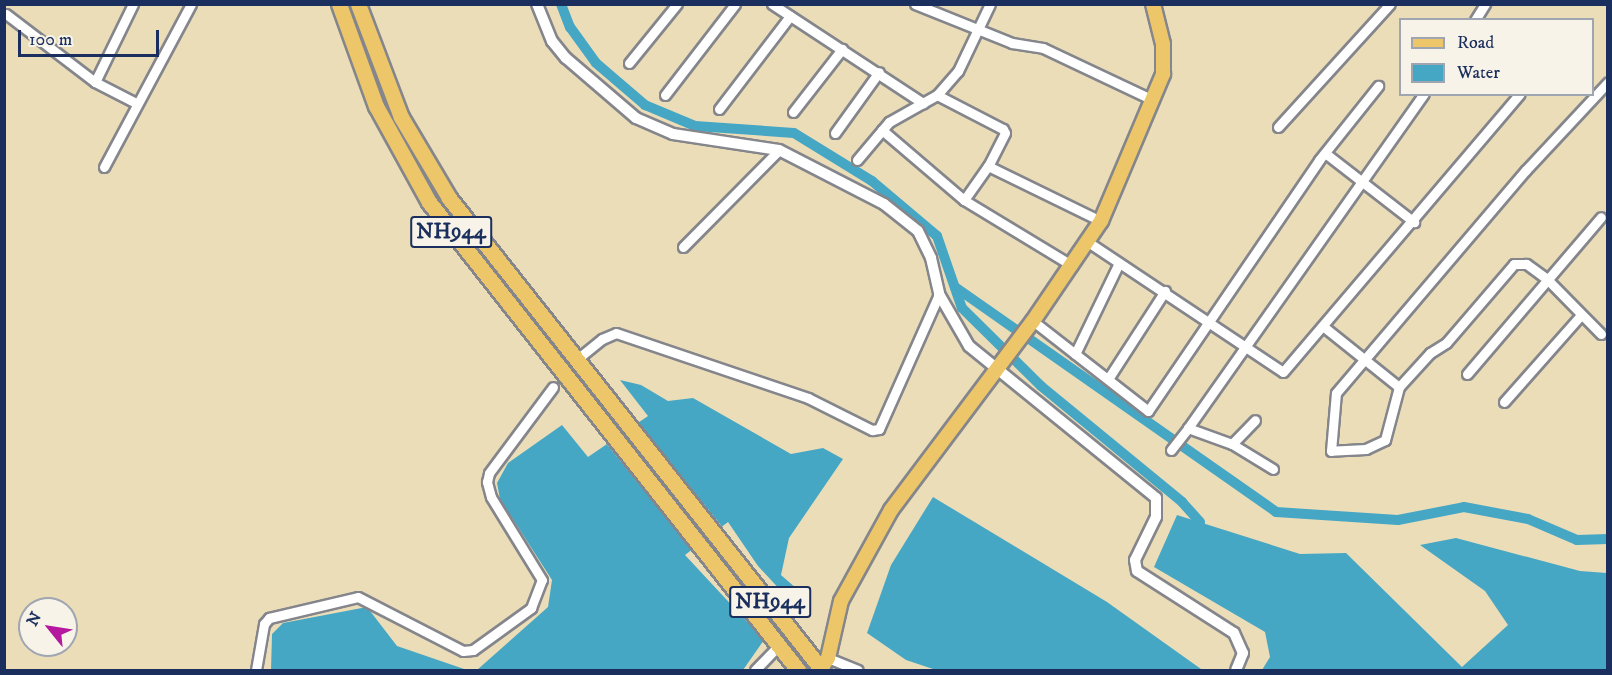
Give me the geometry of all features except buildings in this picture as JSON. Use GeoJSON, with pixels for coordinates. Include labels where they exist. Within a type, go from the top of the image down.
{"type":"FeatureCollection","features":[{"type":"Feature","properties":{"kind":"highway","name":"NH944"},"geometry":{"type":"LineString","coordinates":[[339,4],[376,106],[429,202],[798,670]]}},
{"type":"Feature","properties":{"kind":"highway","name":"NH944"},"geometry":{"type":"LineString","coordinates":[[358,4],[393,98],[433,175],[576,360],[825,668]]}},
{"type":"Feature","properties":{"kind":"main road"},"geometry":{"type":"LineString","coordinates":[[825,668],[841,601],[891,510],[1073,266],[1101,221],[1163,74],[1163,44],[1153,4]]}},
{"type":"Feature","properties":{"kind":"street"},"geometry":{"type":"LineString","coordinates":[[95,82],[133,4]]}},
{"type":"Feature","properties":{"kind":"street"},"geometry":{"type":"LineString","coordinates":[[104,167],[124,134],[136,103],[191,4]]}},
{"type":"Feature","properties":{"kind":"street"},"geometry":{"type":"LineString","coordinates":[[537,4],[552,41],[566,58],[636,118],[673,134],[779,150],[884,204],[918,231],[931,258],[939,294],[969,346],[999,367],[1156,498],[1155,517],[1135,560],[1137,571],[1234,633],[1243,653],[1236,670]]}},
{"type":"Feature","properties":{"kind":"street"},"geometry":{"type":"LineString","coordinates":[[629,63],[677,4]]}},
{"type":"Feature","properties":{"kind":"street"},"geometry":{"type":"LineString","coordinates":[[665,95],[735,4]]}},
{"type":"Feature","properties":{"kind":"street"},"geometry":{"type":"LineString","coordinates":[[771,4],[879,72],[923,104]]}},
{"type":"Feature","properties":{"kind":"street"},"geometry":{"type":"LineString","coordinates":[[915,4],[1012,43],[1043,48],[1153,100]]}},
{"type":"Feature","properties":{"kind":"street"},"geometry":{"type":"LineString","coordinates":[[857,160],[882,129],[937,95],[958,71],[990,4]]}},
{"type":"Feature","properties":{"kind":"street"},"geometry":{"type":"LineString","coordinates":[[1278,127],[1390,4]]}},
{"type":"Feature","properties":{"kind":"street"},"geometry":{"type":"LineString","coordinates":[[1476,18],[1485,4]]}},
{"type":"Feature","properties":{"kind":"street"},"geometry":{"type":"LineString","coordinates":[[6,14],[95,82],[136,103]]}},
{"type":"Feature","properties":{"kind":"street"},"geometry":{"type":"LineString","coordinates":[[719,109],[790,16]]}},
{"type":"Feature","properties":{"kind":"street"},"geometry":{"type":"LineString","coordinates":[[793,112],[842,49]]}},
{"type":"Feature","properties":{"kind":"street"},"geometry":{"type":"LineString","coordinates":[[834,133],[879,72]]}},
{"type":"Feature","properties":{"kind":"street"},"geometry":{"type":"LineString","coordinates":[[1601,334],[1547,279],[1526,264],[1514,264],[1446,343],[1430,353],[1398,387],[1385,440],[1366,449],[1330,451],[1336,393],[1526,170],[1608,81]]}},
{"type":"Feature","properties":{"kind":"street"},"geometry":{"type":"LineString","coordinates":[[1030,325],[1075,354],[1148,411],[1207,320],[1325,153],[1378,86]]}},
{"type":"Feature","properties":{"kind":"street"},"geometry":{"type":"LineString","coordinates":[[937,95],[1003,129],[1005,133],[988,166],[964,200]]}},
{"type":"Feature","properties":{"kind":"street"},"geometry":{"type":"LineString","coordinates":[[1171,450],[1364,183],[1423,96]]}},
{"type":"Feature","properties":{"kind":"street"},"geometry":{"type":"LineString","coordinates":[[1088,242],[1165,291],[1283,372],[1414,222],[1518,96]]}},
{"type":"Feature","properties":{"kind":"street"},"geometry":{"type":"LineString","coordinates":[[882,129],[964,200],[1073,266]]}},
{"type":"Feature","properties":{"kind":"street"},"geometry":{"type":"LineString","coordinates":[[683,248],[779,150]]}},
{"type":"Feature","properties":{"kind":"street"},"geometry":{"type":"LineString","coordinates":[[1325,153],[1414,222]]}},
{"type":"Feature","properties":{"kind":"street"},"geometry":{"type":"LineString","coordinates":[[988,166],[1101,221]]}},
{"type":"Feature","properties":{"kind":"street"},"geometry":{"type":"LineString","coordinates":[[1467,374],[1601,217]]}},
{"type":"Feature","properties":{"kind":"street"},"geometry":{"type":"LineString","coordinates":[[1075,354],[1119,263]]}},
{"type":"Feature","properties":{"kind":"street"},"geometry":{"type":"LineString","coordinates":[[1108,379],[1165,291]]}},
{"type":"Feature","properties":{"kind":"street"},"geometry":{"type":"LineString","coordinates":[[576,360],[602,339],[616,333],[808,398],[872,430],[879,429],[939,294]]}},
{"type":"Feature","properties":{"kind":"street"},"geometry":{"type":"LineString","coordinates":[[1504,402],[1581,315]]}},
{"type":"Feature","properties":{"kind":"street"},"geometry":{"type":"LineString","coordinates":[[1324,327],[1398,387]]}},
{"type":"Feature","properties":{"kind":"street"},"geometry":{"type":"LineString","coordinates":[[256,670],[264,624],[269,618],[358,597],[463,651],[473,650],[531,608],[542,580],[491,497],[487,482],[489,473],[553,387]]}},
{"type":"Feature","properties":{"kind":"street"},"geometry":{"type":"LineString","coordinates":[[1232,444],[1256,420]]}},
{"type":"Feature","properties":{"kind":"street"},"geometry":{"type":"LineString","coordinates":[[1188,428],[1232,444],[1273,469]]}},
{"type":"Feature","properties":{"kind":"street"},"geometry":{"type":"LineString","coordinates":[[755,670],[779,645]]}},
{"type":"Feature","properties":{"kind":"street"},"geometry":{"type":"LineString","coordinates":[[825,668],[858,670]]}},
{"type":"Feature","properties":{"kind":"water"},"geometry":{"type":"Polygon","coordinates":[[[620,380],[641,385],[668,401],[693,398],[791,454],[823,448],[843,459],[789,538],[781,575],[805,596],[795,606],[758,566],[728,522],[685,555],[764,640],[743,670],[477,670],[548,607],[552,580],[500,499],[497,483],[508,463],[562,425],[588,457],[648,416],[620,380]]]}},
{"type":"Feature","properties":{"kind":"water"},"geometry":{"type":"Polygon","coordinates":[[[933,497],[1107,602],[1201,669],[936,670],[906,660],[867,633],[891,565],[933,497]]]}},
{"type":"Feature","properties":{"kind":"water"},"geometry":{"type":"Polygon","coordinates":[[[1177,515],[1300,554],[1346,553],[1462,667],[1508,625],[1485,591],[1420,545],[1456,538],[1580,571],[1607,573],[1607,670],[1262,670],[1270,657],[1265,632],[1154,567],[1177,515]]]}},
{"type":"Feature","properties":{"kind":"water"},"geometry":{"type":"Polygon","coordinates":[[[367,607],[397,646],[467,670],[271,670],[272,634],[283,623],[367,607]]]}},
{"type":"Feature","properties":{"kind":"pier"},"geometry":{"type":"Polygon","coordinates":[[[636,420],[724,529],[694,552],[605,442],[636,420]]]}},
{"type":"Feature","properties":{"kind":"waterway"},"geometry":{"type":"LineString","coordinates":[[561,4],[570,27],[596,63],[645,105],[695,126],[794,133],[872,181],[937,236],[962,308],[1041,386],[1182,502],[1200,522]]}},
{"type":"Feature","properties":{"kind":"waterway"},"geometry":{"type":"LineString","coordinates":[[955,287],[1276,512],[1398,520],[1464,507],[1528,519],[1577,540],[1608,539]]}}]}
